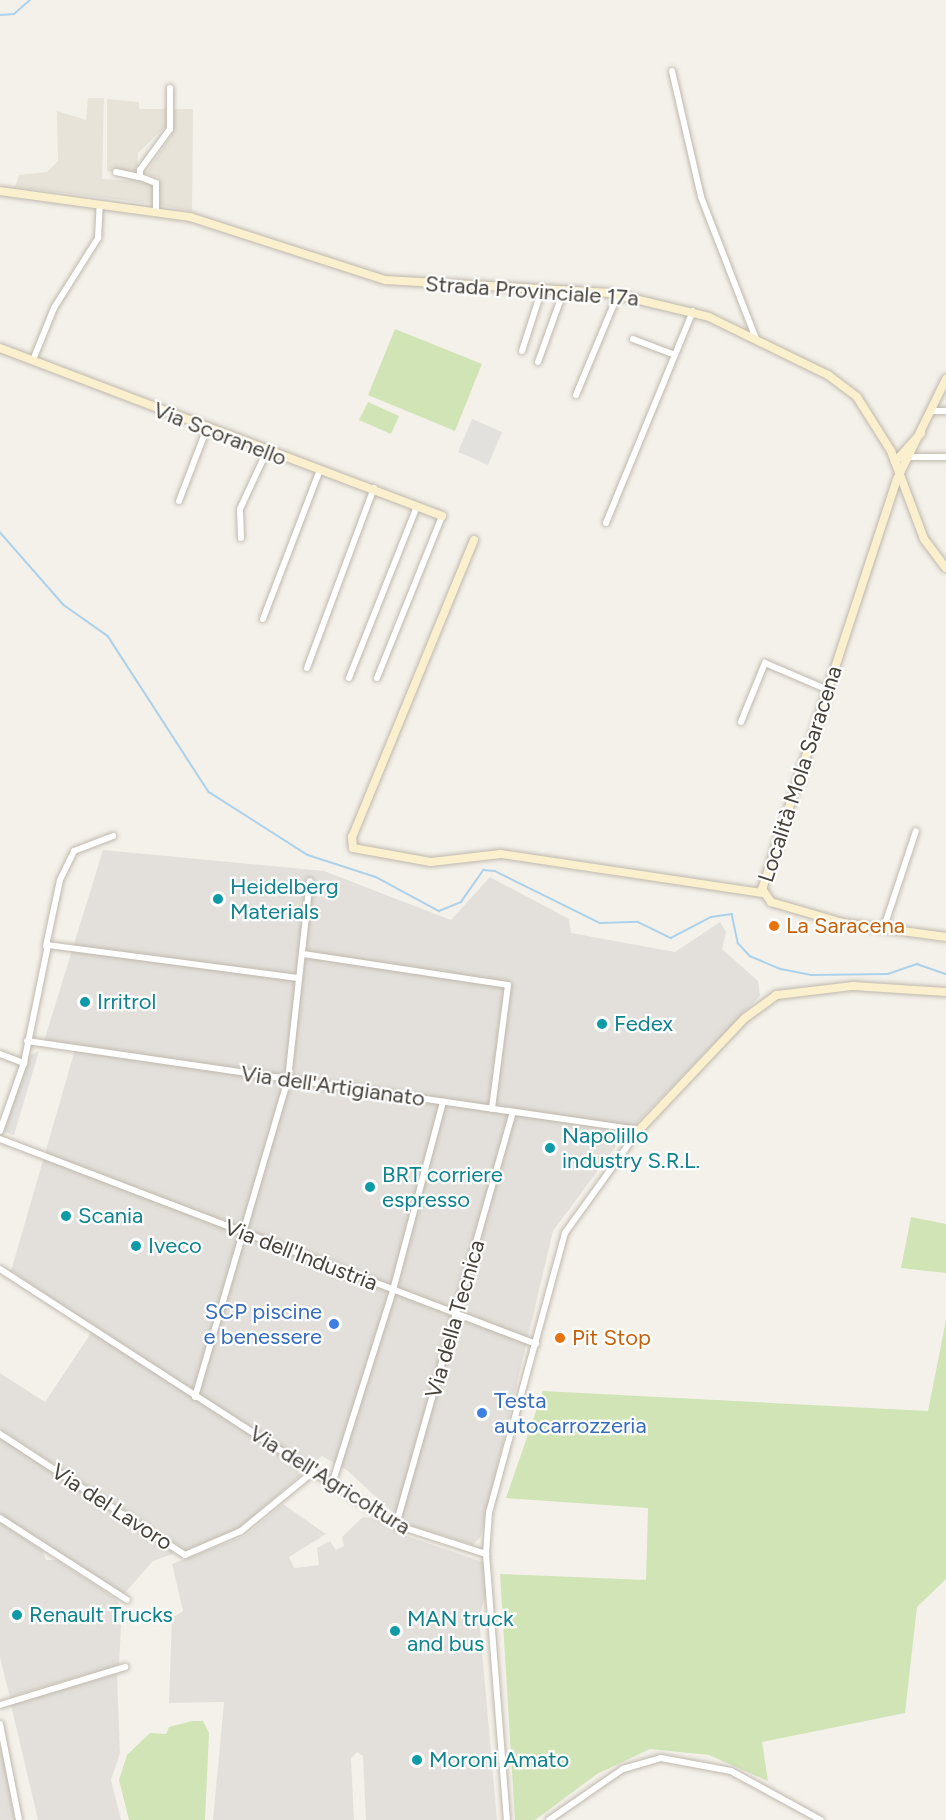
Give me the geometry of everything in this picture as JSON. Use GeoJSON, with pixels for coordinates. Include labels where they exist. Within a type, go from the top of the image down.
{"type":"FeatureCollection","features":[{"type":"Feature","properties":{"kind":"street"},"geometry":{"type":"LineString","coordinates":[[672,70],[701,197],[756,339]]}},
{"type":"Feature","properties":{"kind":"street"},"geometry":{"type":"LineString","coordinates":[[140,177],[170,129],[170,88]]}},
{"type":"Feature","properties":{"kind":"street"},"geometry":{"type":"LineString","coordinates":[[116,172],[156,183],[156,210]]}},
{"type":"Feature","properties":{"kind":"street","name":"Strada Provinciale 17a"},"geometry":{"type":"LineString","coordinates":[[0,191],[156,210],[205,221],[385,280],[618,294],[693,311],[756,339],[850,390],[877,424],[895,462],[919,529],[946,568]]}},
{"type":"Feature","properties":{"kind":"street"},"geometry":{"type":"LineString","coordinates":[[33,360],[54,308],[98,238],[100,204]]}},
{"type":"Feature","properties":{"kind":"street"},"geometry":{"type":"LineString","coordinates":[[522,351],[542,289]]}},
{"type":"Feature","properties":{"kind":"street"},"geometry":{"type":"LineString","coordinates":[[537,362],[564,290]]}},
{"type":"Feature","properties":{"kind":"street"},"geometry":{"type":"LineString","coordinates":[[576,395],[618,294]]}},
{"type":"Feature","properties":{"kind":"street"},"geometry":{"type":"LineString","coordinates":[[606,523],[693,311]]}},
{"type":"Feature","properties":{"kind":"street"},"geometry":{"type":"LineString","coordinates":[[633,339],[675,355]]}},
{"type":"Feature","properties":{"kind":"street","name":"Via Scoranello"},"geometry":{"type":"LineString","coordinates":[[0,348],[266,453],[374,488],[442,516]]}},
{"type":"Feature","properties":{"kind":"street"},"geometry":{"type":"LineString","coordinates":[[895,462],[924,430],[946,379]]}},
{"type":"Feature","properties":{"kind":"street"},"geometry":{"type":"LineString","coordinates":[[933,411],[946,411]]}},
{"type":"Feature","properties":{"kind":"street"},"geometry":{"type":"LineString","coordinates":[[179,501],[207,428]]}},
{"type":"Feature","properties":{"kind":"street","name":"Località Mola Saracena"},"geometry":{"type":"LineString","coordinates":[[924,430],[899,474],[772,845],[762,893],[789,909],[883,932],[946,937]]}},
{"type":"Feature","properties":{"kind":"street"},"geometry":{"type":"LineString","coordinates":[[241,538],[240,509],[266,453]]}},
{"type":"Feature","properties":{"kind":"street"},"geometry":{"type":"LineString","coordinates":[[910,457],[946,458]]}},
{"type":"Feature","properties":{"kind":"street"},"geometry":{"type":"LineString","coordinates":[[263,619],[320,472]]}},
{"type":"Feature","properties":{"kind":"street"},"geometry":{"type":"LineString","coordinates":[[307,668],[374,488]]}},
{"type":"Feature","properties":{"kind":"street"},"geometry":{"type":"LineString","coordinates":[[349,678],[417,506]]}},
{"type":"Feature","properties":{"kind":"street"},"geometry":{"type":"LineString","coordinates":[[377,678],[442,516]]}},
{"type":"Feature","properties":{"kind":"street"},"geometry":{"type":"LineString","coordinates":[[474,540],[352,837],[353,848],[431,862],[501,854],[762,893]]}},
{"type":"Feature","properties":{"kind":"street"},"geometry":{"type":"LineString","coordinates":[[741,722],[765,663],[826,688]]}},
{"type":"Feature","properties":{"kind":"street"},"geometry":{"type":"LineString","coordinates":[[883,932],[916,831]]}},
{"type":"Feature","properties":{"kind":"street"},"geometry":{"type":"LineString","coordinates":[[0,1131],[24,1063],[60,880],[74,851],[92,839],[113,836]]}},
{"type":"Feature","properties":{"kind":"street"},"geometry":{"type":"LineString","coordinates":[[195,1397],[245,1233],[288,1079],[310,881]]}},
{"type":"Feature","properties":{"kind":"street"},"geometry":{"type":"LineString","coordinates":[[46,946],[299,978]]}},
{"type":"Feature","properties":{"kind":"street"},"geometry":{"type":"LineString","coordinates":[[303,954],[508,985],[492,1109]]}},
{"type":"Feature","properties":{"kind":"street"},"geometry":{"type":"LineString","coordinates":[[507,1820],[486,1554],[490,1509],[567,1228],[639,1130],[745,1018],[777,995],[859,986],[946,992]]}},
{"type":"Feature","properties":{"kind":"street","name":"Via dell'Artigianato"},"geometry":{"type":"LineString","coordinates":[[27,1041],[639,1130]]}},
{"type":"Feature","properties":{"kind":"street"},"geometry":{"type":"LineString","coordinates":[[0,1054],[24,1063]]}},
{"type":"Feature","properties":{"kind":"street"},"geometry":{"type":"LineString","coordinates":[[332,1484],[393,1290],[443,1102]]}},
{"type":"Feature","properties":{"kind":"street","name":"Via della Tecnica"},"geometry":{"type":"LineString","coordinates":[[396,1525],[513,1112]]}},
{"type":"Feature","properties":{"kind":"street","name":"Via dell'Industria"},"geometry":{"type":"LineString","coordinates":[[0,1139],[536,1344]]}},
{"type":"Feature","properties":{"kind":"street","name":"Via dell'Agricoltura"},"geometry":{"type":"LineString","coordinates":[[0,1269],[396,1525],[486,1554]]}},
{"type":"Feature","properties":{"kind":"street","name":"Via del Lavoro"},"geometry":{"type":"LineString","coordinates":[[0,1434],[185,1555],[241,1531],[313,1472]]}},
{"type":"Feature","properties":{"kind":"street"},"geometry":{"type":"LineString","coordinates":[[0,1518],[127,1600]]}},
{"type":"Feature","properties":{"kind":"street"},"geometry":{"type":"LineString","coordinates":[[0,1705],[125,1667]]}},
{"type":"Feature","properties":{"kind":"street"},"geometry":{"type":"LineString","coordinates":[[0,1724],[19,1820]]}},
{"type":"Feature","properties":{"kind":"street"},"geometry":{"type":"LineString","coordinates":[[549,1820],[623,1769],[661,1758],[731,1771],[820,1820]]}},
{"type":"Feature","properties":{"kind":"shaded area"},"geometry":{"type":"Polygon","coordinates":[[[88,98],[104,98],[102,179],[154,182],[154,204],[15,187],[19,175],[47,172],[58,161],[57,111],[86,120],[88,98]]]}},
{"type":"Feature","properties":{"kind":"shaded area"},"geometry":{"type":"Polygon","coordinates":[[[107,99],[139,102],[139,109],[169,109],[169,123],[138,153],[137,174],[107,171],[107,99]]]}},
{"type":"Feature","properties":{"kind":"shaded area"},"geometry":{"type":"Polygon","coordinates":[[[174,109],[193,109],[192,211],[158,205],[159,178],[146,173],[173,133],[174,109]]]}},
{"type":"Feature","properties":{"kind":"shaded area"},"geometry":{"type":"Polygon","coordinates":[[[472,419],[502,432],[488,465],[458,452],[472,419]]]}},
{"type":"Feature","properties":{"kind":"shaded area"},"geometry":{"type":"Polygon","coordinates":[[[103,850],[324,871],[451,920],[490,877],[569,919],[571,933],[675,952],[720,922],[726,932],[722,949],[758,981],[760,996],[622,1138],[553,1231],[481,1536],[473,1545],[405,1524],[348,1471],[322,1456],[240,1528],[186,1550],[0,1429],[0,1373],[45,1402],[95,1327],[11,1271],[76,1046],[44,1041],[103,850]]]}},
{"type":"Feature","properties":{"kind":"shaded area"},"geometry":{"type":"Polygon","coordinates":[[[39,1051],[14,1135],[4,1132],[27,1057],[39,1051]]]}},
{"type":"Feature","properties":{"kind":"shaded area"},"geometry":{"type":"Polygon","coordinates":[[[0,1437],[172,1551],[173,1554],[153,1561],[124,1594],[0,1515],[0,1437]]]}},
{"type":"Feature","properties":{"kind":"shaded area"},"geometry":{"type":"Polygon","coordinates":[[[283,1504],[326,1534],[289,1557],[294,1568],[319,1565],[317,1548],[330,1541],[336,1550],[344,1546],[342,1537],[363,1517],[382,1520],[398,1533],[486,1563],[488,1589],[479,1616],[497,1820],[366,1820],[363,1756],[357,1752],[351,1758],[354,1820],[213,1820],[224,1702],[169,1703],[172,1618],[183,1611],[172,1564],[245,1536],[283,1504]]]}},
{"type":"Feature","properties":{"kind":"shaded area"},"geometry":{"type":"Polygon","coordinates":[[[0,1523],[42,1550],[46,1560],[57,1560],[116,1599],[122,1608],[119,1665],[10,1697],[0,1658],[0,1523]]]}},
{"type":"Feature","properties":{"kind":"shaded area"},"geometry":{"type":"Polygon","coordinates":[[[117,1674],[120,1753],[111,1780],[121,1820],[38,1820],[11,1705],[117,1674]]]}},
{"type":"Feature","properties":{"kind":"shaded area"},"geometry":{"type":"Polygon","coordinates":[[[0,1743],[15,1820],[0,1820],[0,1743]]]}},
{"type":"Feature","properties":{"kind":"green space"},"geometry":{"type":"Polygon","coordinates":[[[395,329],[482,364],[455,431],[368,395],[395,329]]]}},
{"type":"Feature","properties":{"kind":"green space"},"geometry":{"type":"Polygon","coordinates":[[[368,402],[399,416],[391,434],[359,420],[368,402]]]}},
{"type":"Feature","properties":{"kind":"green space"},"geometry":{"type":"Polygon","coordinates":[[[911,1217],[946,1224],[946,1273],[901,1268],[911,1217]]]}},
{"type":"Feature","properties":{"kind":"green space"},"geometry":{"type":"Polygon","coordinates":[[[946,1320],[946,1579],[917,1607],[905,1713],[762,1742],[768,1781],[709,1755],[650,1749],[597,1774],[535,1820],[515,1820],[500,1574],[646,1580],[648,1508],[506,1498],[543,1391],[928,1411],[946,1320]]]}},
{"type":"Feature","properties":{"kind":"green space"},"geometry":{"type":"Polygon","coordinates":[[[192,1721],[203,1721],[209,1733],[205,1820],[129,1820],[119,1780],[127,1755],[150,1733],[166,1734],[169,1727],[192,1721]]]}},
{"type":"Feature","properties":{"kind":"waterway"},"geometry":{"type":"LineString","coordinates":[[0,15],[14,14],[30,0]]}},
{"type":"Feature","properties":{"kind":"waterway"},"geometry":{"type":"LineString","coordinates":[[0,532],[64,605],[108,636],[209,792],[308,855],[376,877],[439,911],[461,902],[483,870],[495,871],[600,923],[638,922],[671,938],[711,917],[732,914],[738,943],[750,956],[781,969],[811,975],[888,974],[917,964],[946,974]]}},
{"type":"Feature","properties":{"kind":"place","name":"Heidelberg Materials"},"geometry":{"type":"Point","coordinates":[218,899]}},
{"type":"Feature","properties":{"kind":"place","name":"La Saracena"},"geometry":{"type":"Point","coordinates":[774,926]}},
{"type":"Feature","properties":{"kind":"place","name":"Irritrol"},"geometry":{"type":"Point","coordinates":[85,1002]}},
{"type":"Feature","properties":{"kind":"place","name":"Fedex"},"geometry":{"type":"Point","coordinates":[602,1024]}},
{"type":"Feature","properties":{"kind":"place","name":"Napolillo industry S.R.L."},"geometry":{"type":"Point","coordinates":[550,1148]}},
{"type":"Feature","properties":{"kind":"place","name":"BRT corriere espresso"},"geometry":{"type":"Point","coordinates":[370,1187]}},
{"type":"Feature","properties":{"kind":"place","name":"Scania"},"geometry":{"type":"Point","coordinates":[66,1216]}},
{"type":"Feature","properties":{"kind":"place","name":"Iveco"},"geometry":{"type":"Point","coordinates":[136,1246]}},
{"type":"Feature","properties":{"kind":"place","name":"SCP piscine e benessere"},"geometry":{"type":"Point","coordinates":[334,1324]}},
{"type":"Feature","properties":{"kind":"place","name":"Pit Stop"},"geometry":{"type":"Point","coordinates":[560,1338]}},
{"type":"Feature","properties":{"kind":"place","name":"Testa autocarrozzeria"},"geometry":{"type":"Point","coordinates":[482,1413]}},
{"type":"Feature","properties":{"kind":"place","name":"Renault Trucks"},"geometry":{"type":"Point","coordinates":[17,1615]}},
{"type":"Feature","properties":{"kind":"place","name":"MAN truck and bus"},"geometry":{"type":"Point","coordinates":[395,1631]}},
{"type":"Feature","properties":{"kind":"place","name":"Moroni Amato"},"geometry":{"type":"Point","coordinates":[417,1760]}}]}
